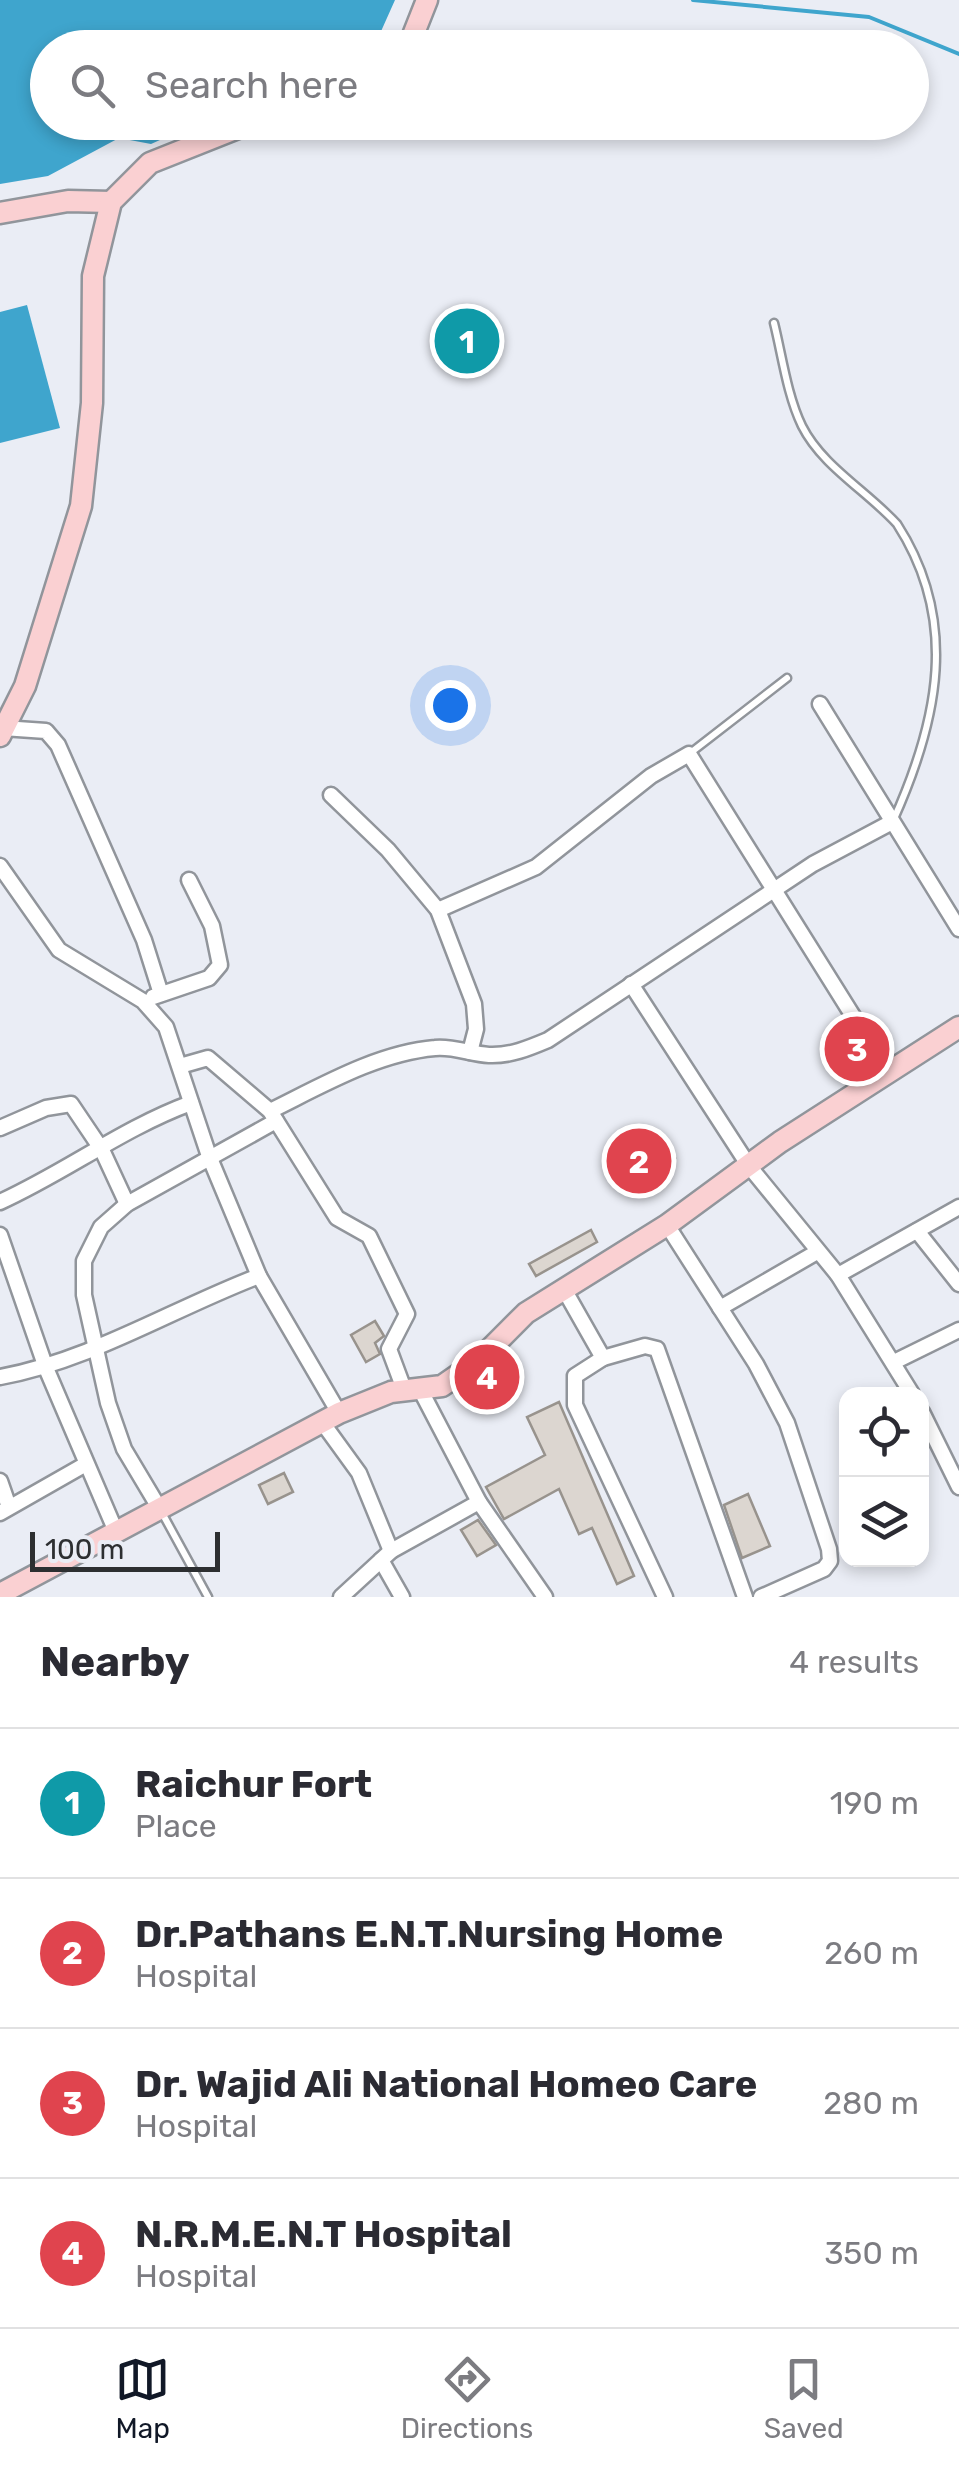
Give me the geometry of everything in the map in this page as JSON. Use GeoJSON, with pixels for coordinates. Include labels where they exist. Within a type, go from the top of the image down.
{"type":"FeatureCollection","features":[{"type":"Feature","properties":{"kind":"main road"},"geometry":{"type":"LineString","coordinates":[[415,30],[427,1]]}},
{"type":"Feature","properties":{"kind":"main road"},"geometry":{"type":"LineString","coordinates":[[2,732],[38,650],[81,506],[92,403],[93,276],[112,202],[150,163],[208,140]]}},
{"type":"Feature","properties":{"kind":"main road"},"geometry":{"type":"LineString","coordinates":[[0,212],[68,202],[112,202]]}},
{"type":"Feature","properties":{"kind":"main road"},"geometry":{"type":"LineString","coordinates":[[0,1594],[330,1417],[391,1392],[413,1391],[456,1377],[526,1313],[667,1225],[888,1072],[959,1028]]}},
{"type":"Feature","properties":{"kind":"street"},"geometry":{"type":"LineString","coordinates":[[820,704],[959,930]]}},
{"type":"Feature","properties":{"kind":"street"},"geometry":{"type":"LineString","coordinates":[[2,732],[46,731],[58,745],[144,940],[161,994]]}},
{"type":"Feature","properties":{"kind":"street"},"geometry":{"type":"LineString","coordinates":[[438,910],[536,867],[651,776],[689,754],[888,1072]]}},
{"type":"Feature","properties":{"kind":"street"},"geometry":{"type":"LineString","coordinates":[[331,796],[388,850],[438,910],[474,1004],[476,1029],[470,1052]]}},
{"type":"Feature","properties":{"kind":"street"},"geometry":{"type":"LineString","coordinates":[[161,1511],[124,1449],[95,1349],[84,1295],[84,1261],[101,1227],[128,1204],[169,1184],[344,1075],[410,1052],[440,1047],[470,1052],[517,1052],[548,1040],[776,893],[812,864],[892,822]]}},
{"type":"Feature","properties":{"kind":"street"},"geometry":{"type":"LineString","coordinates":[[0,866],[59,950],[144,1001],[166,1026],[209,1156],[259,1276],[359,1473],[402,1597]]}},
{"type":"Feature","properties":{"kind":"street"},"geometry":{"type":"LineString","coordinates":[[144,1001],[209,978],[220,965],[212,926],[188,880]]}},
{"type":"Feature","properties":{"kind":"street"},"geometry":{"type":"LineString","coordinates":[[632,984],[749,1166],[838,1275],[908,1387]]}},
{"type":"Feature","properties":{"kind":"street"},"geometry":{"type":"LineString","coordinates":[[180,1066],[208,1058],[273,1116],[338,1218],[363,1230],[376,1244],[405,1302],[406,1323],[389,1349],[479,1502],[545,1597]]}},
{"type":"Feature","properties":{"kind":"street"},"geometry":{"type":"LineString","coordinates":[[0,1128],[64,1102],[78,1110],[128,1204]]}},
{"type":"Feature","properties":{"kind":"street"},"geometry":{"type":"LineString","coordinates":[[0,1202],[102,1150],[133,1126],[191,1103]]}},
{"type":"Feature","properties":{"kind":"street"},"geometry":{"type":"LineString","coordinates":[[838,1275],[959,1207]]}},
{"type":"Feature","properties":{"kind":"street"},"geometry":{"type":"LineString","coordinates":[[667,1225],[786,1423],[830,1549],[830,1561],[824,1570],[761,1597]]}},
{"type":"Feature","properties":{"kind":"street"},"geometry":{"type":"LineString","coordinates":[[917,1231],[959,1284]]}},
{"type":"Feature","properties":{"kind":"street"},"geometry":{"type":"LineString","coordinates":[[0,1234],[46,1368],[117,1534]]}},
{"type":"Feature","properties":{"kind":"street"},"geometry":{"type":"LineString","coordinates":[[720,1308],[816,1252]]}},
{"type":"Feature","properties":{"kind":"street"},"geometry":{"type":"LineString","coordinates":[[0,1377],[46,1368],[95,1349],[165,1314],[259,1276]]}},
{"type":"Feature","properties":{"kind":"street"},"geometry":{"type":"LineString","coordinates":[[566,1291],[603,1358]]}},
{"type":"Feature","properties":{"kind":"street"},"geometry":{"type":"LineString","coordinates":[[894,1362],[959,1330]]}},
{"type":"Feature","properties":{"kind":"street"},"geometry":{"type":"LineString","coordinates":[[665,1597],[576,1405],[575,1376],[603,1358],[645,1346],[657,1349],[746,1597]]}},
{"type":"Feature","properties":{"kind":"street"},"geometry":{"type":"LineString","coordinates":[[929,1425],[959,1487]]}},
{"type":"Feature","properties":{"kind":"street"},"geometry":{"type":"LineString","coordinates":[[943,1452],[959,1446]]}},
{"type":"Feature","properties":{"kind":"street"},"geometry":{"type":"LineString","coordinates":[[0,1481],[4,1510],[86,1464]]}},
{"type":"Feature","properties":{"kind":"street"},"geometry":{"type":"LineString","coordinates":[[341,1597],[386,1556],[479,1502]]}},
{"type":"Feature","properties":{"kind":"lane"},"geometry":{"type":"LineString","coordinates":[[774,323],[802,425],[822,455],[898,525],[932,574],[940,603]]}},
{"type":"Feature","properties":{"kind":"lane"},"geometry":{"type":"LineString","coordinates":[[892,822],[923,754],[945,675]]}},
{"type":"Feature","properties":{"kind":"lane"},"geometry":{"type":"LineString","coordinates":[[689,754],[787,678]]}},
{"type":"Feature","properties":{"kind":"lane"},"geometry":{"type":"LineString","coordinates":[[161,1511],[208,1597]]}},
{"type":"Feature","properties":{"kind":"water"},"geometry":{"type":"Polygon","coordinates":[[[0,0],[395,0],[382,30],[30,30],[30,140],[115,140],[48,176],[0,184],[0,0]]]}},
{"type":"Feature","properties":{"kind":"water"},"geometry":{"type":"Polygon","coordinates":[[[27,305],[60,428],[0,443],[0,312],[27,305]]]}},
{"type":"Feature","properties":{"kind":"building"},"geometry":{"type":"Polygon","coordinates":[[[845,1023],[872,1067],[851,1080],[823,1038],[845,1023]]]}},
{"type":"Feature","properties":{"kind":"building"},"geometry":{"type":"Polygon","coordinates":[[[660,1135],[675,1158],[624,1191],[609,1167],[660,1135]]]}},
{"type":"Feature","properties":{"kind":"building"},"geometry":{"type":"Polygon","coordinates":[[[591,1230],[597,1242],[536,1276],[529,1264],[591,1230]]]}},
{"type":"Feature","properties":{"kind":"building"},"geometry":{"type":"Polygon","coordinates":[[[375,1321],[384,1336],[375,1343],[380,1354],[366,1362],[351,1335],[375,1321]]]}},
{"type":"Feature","properties":{"kind":"building"},"geometry":{"type":"Polygon","coordinates":[[[494,1366],[503,1384],[473,1401],[465,1386],[494,1366]]]}},
{"type":"Feature","properties":{"kind":"building"},"geometry":{"type":"Polygon","coordinates":[[[559,1402],[634,1576],[617,1584],[592,1528],[579,1534],[559,1489],[504,1519],[486,1487],[545,1455],[527,1417],[559,1402]]]}},
{"type":"Feature","properties":{"kind":"building"},"geometry":{"type":"Polygon","coordinates":[[[284,1473],[293,1492],[268,1504],[259,1485],[284,1473]]]}},
{"type":"Feature","properties":{"kind":"building"},"geometry":{"type":"Polygon","coordinates":[[[748,1494],[770,1546],[742,1558],[724,1505],[748,1494]]]}},
{"type":"Feature","properties":{"kind":"building"},"geometry":{"type":"Polygon","coordinates":[[[478,1520],[496,1545],[477,1556],[461,1530],[478,1520]]]}},
{"type":"Feature","properties":{"kind":"waterway"},"geometry":{"type":"LineString","coordinates":[[693,0],[869,17],[901,30]]}},
{"type":"Feature","properties":{"kind":"waterway"},"geometry":{"type":"LineString","coordinates":[[929,42],[959,54]]}},
{"type":"Feature","properties":{"kind":"place","name":"Raichur Fort"},"geometry":{"type":"Point","coordinates":[467,341]}},
{"type":"Feature","properties":{"kind":"place","name":"Dr. Wajid Ali National Homeo Care"},"geometry":{"type":"Point","coordinates":[857,1049]}},
{"type":"Feature","properties":{"kind":"place","name":"Dr.Pathans E.N.T.Nursing Home"},"geometry":{"type":"Point","coordinates":[639,1161]}},
{"type":"Feature","properties":{"kind":"place","name":"N.R.M.E.N.T Hospital"},"geometry":{"type":"Point","coordinates":[487,1377]}}]}
